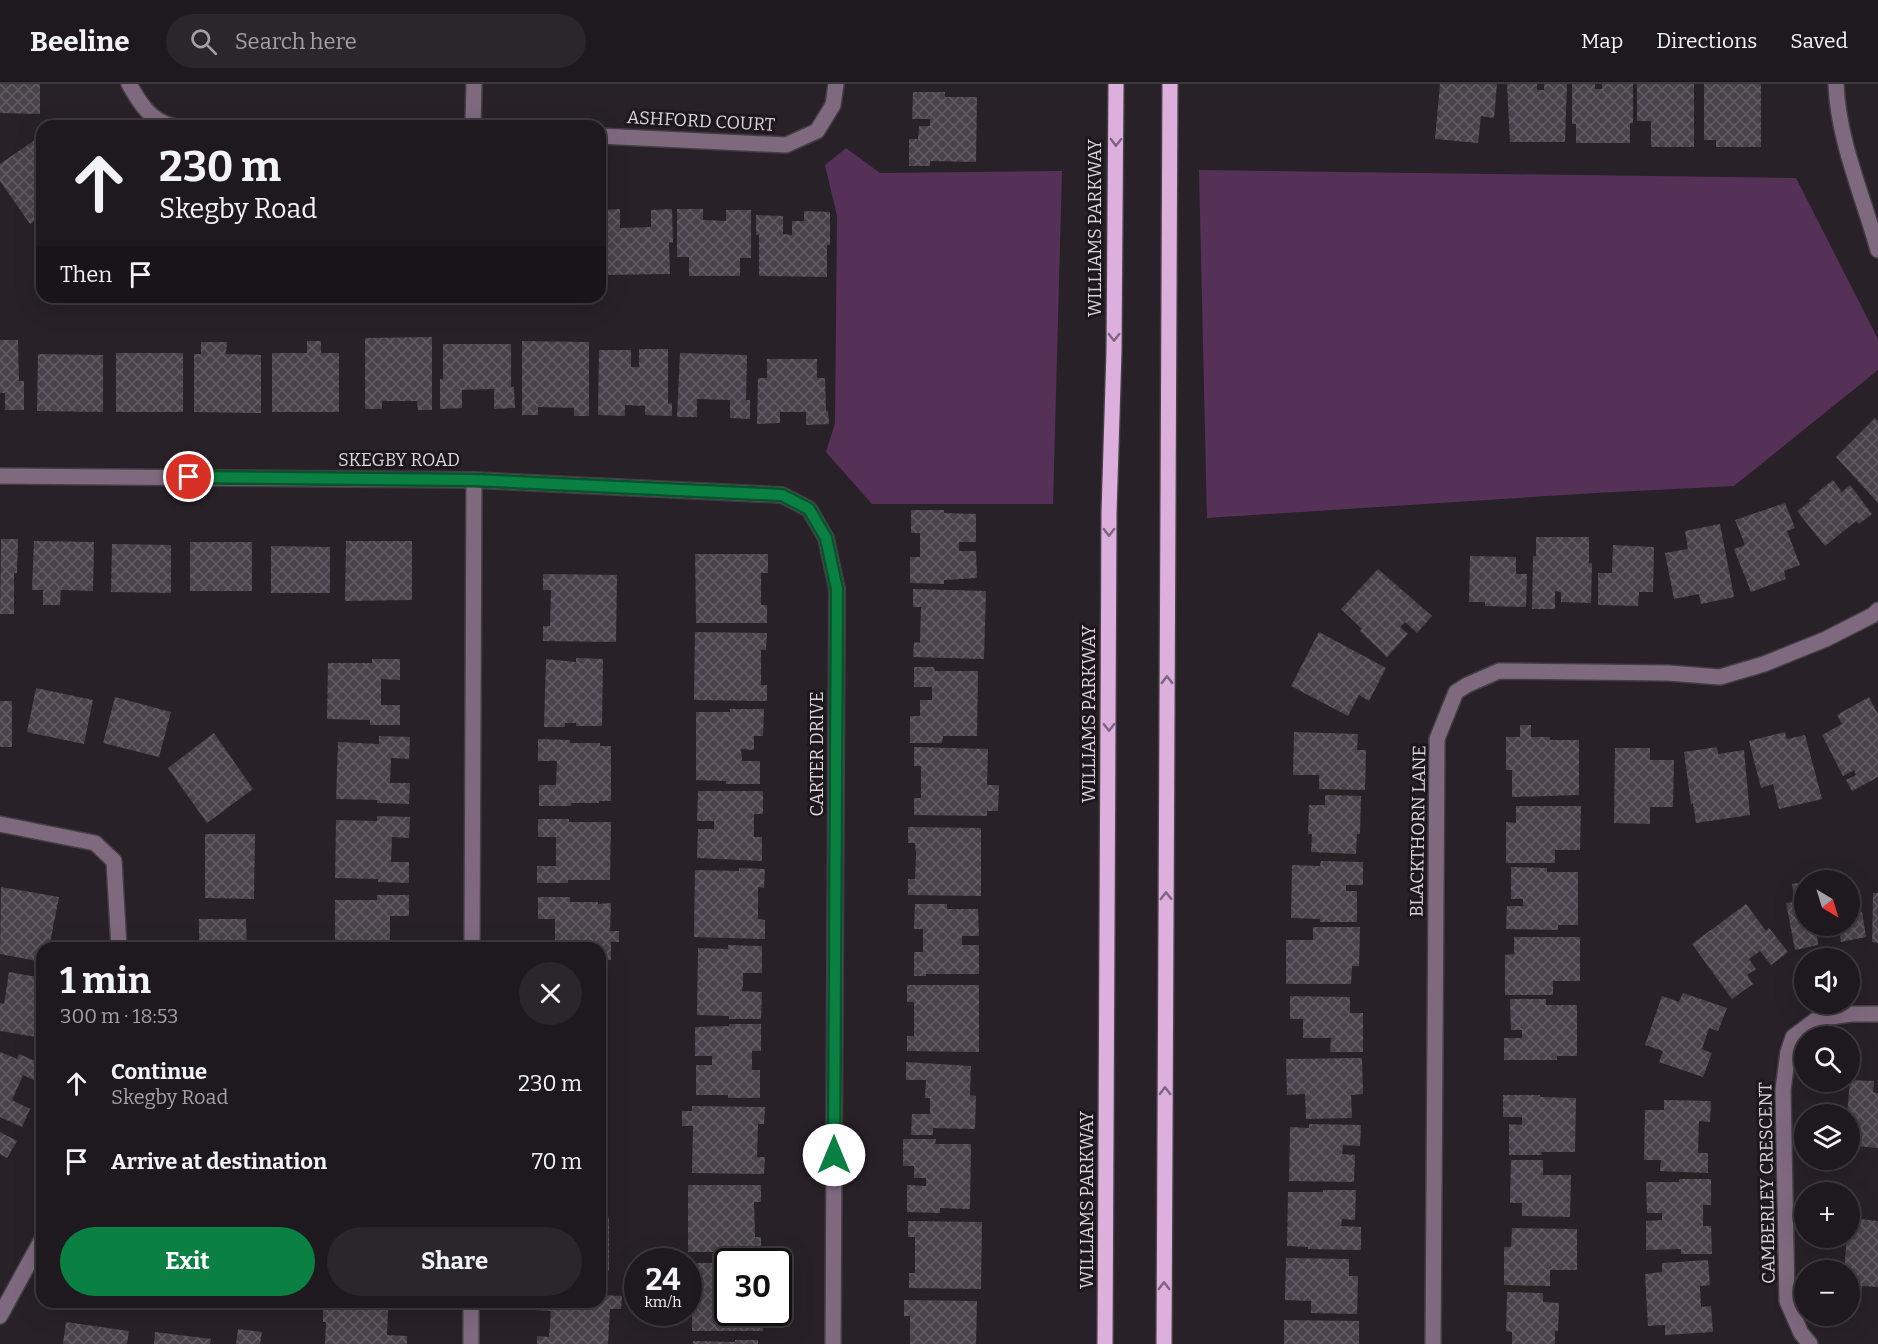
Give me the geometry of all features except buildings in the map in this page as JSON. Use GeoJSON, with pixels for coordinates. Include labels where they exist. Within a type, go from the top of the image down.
{"type":"FeatureCollection","features":[{"type":"Feature","properties":{"kind":"main road","name":"WILLIAMS PARKWAY"},"geometry":{"type":"LineString","coordinates":[[1105,1344],[1109,513],[1114,351],[1116,84]]}},
{"type":"Feature","properties":{"kind":"main road"},"geometry":{"type":"LineString","coordinates":[[1164,1344],[1170,84]]}},
{"type":"Feature","properties":{"kind":"street"},"geometry":{"type":"LineString","coordinates":[[129,84],[141,105],[157,120]]}},
{"type":"Feature","properties":{"kind":"street"},"geometry":{"type":"LineString","coordinates":[[473,120],[474,84]]}},
{"type":"Feature","properties":{"kind":"street","name":"ASHFORD COURT"},"geometry":{"type":"LineString","coordinates":[[606,136],[786,145],[817,130],[833,105],[836,84]]}},
{"type":"Feature","properties":{"kind":"street"},"geometry":{"type":"LineString","coordinates":[[1836,84],[1852,166],[1878,250]]}},
{"type":"Feature","properties":{"kind":"street","name":"SKEGBY ROAD"},"geometry":{"type":"LineString","coordinates":[[0,476],[474,480],[472,942]]}},
{"type":"Feature","properties":{"kind":"street","name":"CARTER DRIVE"},"geometry":{"type":"LineString","coordinates":[[474,480],[782,495],[809,509],[826,538],[837,589],[833,1344]]}},
{"type":"Feature","properties":{"kind":"street","name":"BLACKTHORN LANE"},"geometry":{"type":"LineString","coordinates":[[1433,1344],[1437,739],[1456,692],[1499,671],[1668,673],[1720,676],[1764,664],[1826,639],[1873,615],[1878,610]]}},
{"type":"Feature","properties":{"kind":"street"},"geometry":{"type":"LineString","coordinates":[[0,824],[95,843],[114,861],[119,942]]}},
{"type":"Feature","properties":{"kind":"street","name":"CAMBERLEY CRESCENT"},"geometry":{"type":"LineString","coordinates":[[1810,1344],[1801,1334],[1787,1300],[1783,1090],[1788,1052],[1793,1037],[1817,1019],[1851,1014],[1878,1014]]}},
{"type":"Feature","properties":{"kind":"street"},"geometry":{"type":"LineString","coordinates":[[0,1316],[36,1250]]}},
{"type":"Feature","properties":{"kind":"street"},"geometry":{"type":"LineString","coordinates":[[471,1308],[471,1344]]}},
{"type":"Feature","properties":{"kind":"shaded area"},"geometry":{"type":"Polygon","coordinates":[[[846,148],[880,173],[1062,171],[1053,504],[872,504],[826,452],[835,423],[837,216],[825,165],[846,148]]]}},
{"type":"Feature","properties":{"kind":"shaded area"},"geometry":{"type":"Polygon","coordinates":[[[1199,170],[1796,178],[1878,339],[1878,370],[1734,486],[1207,518],[1199,170]]]}},
{"type":"Feature","properties":{"kind":"route"},"geometry":{"type":"LineString","coordinates":[[189,477],[474,480],[782,495],[809,509],[826,538],[837,589],[834,1155]]}}]}
